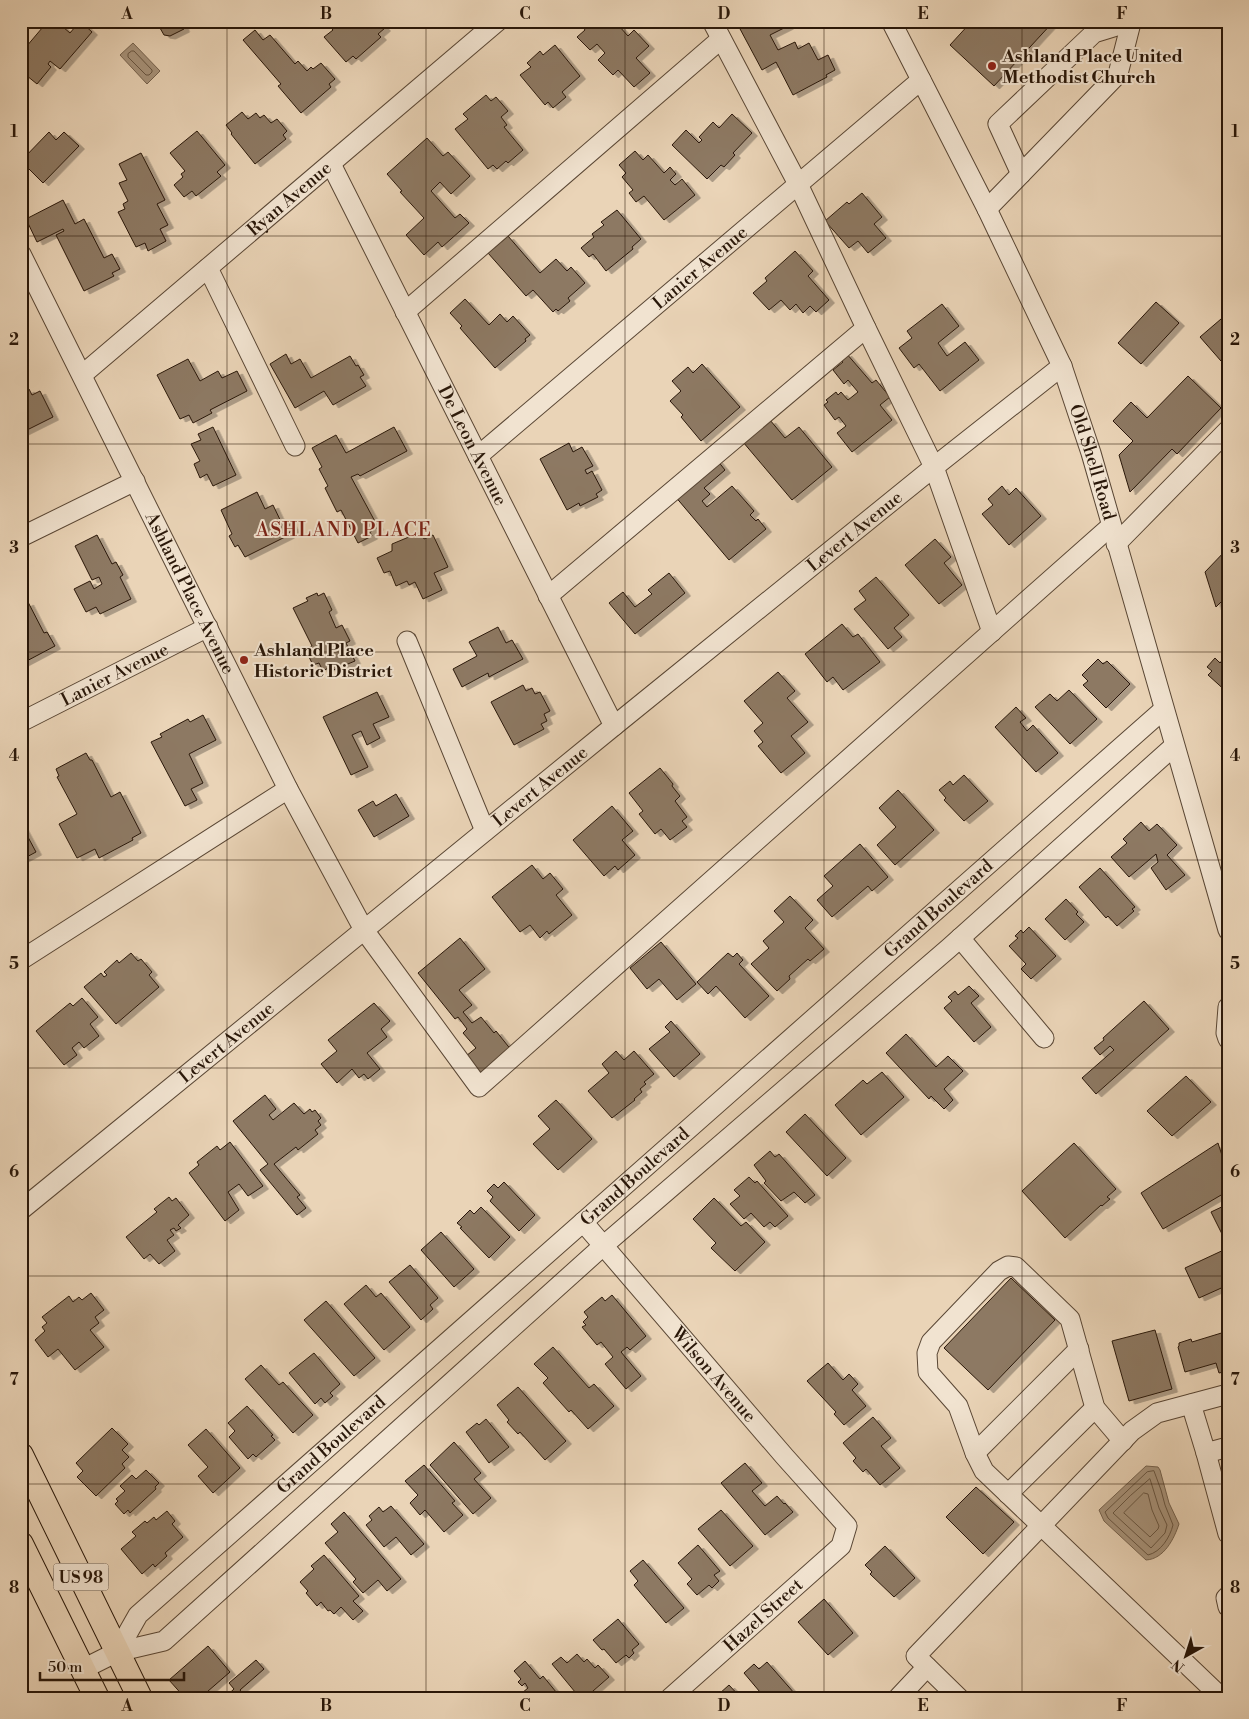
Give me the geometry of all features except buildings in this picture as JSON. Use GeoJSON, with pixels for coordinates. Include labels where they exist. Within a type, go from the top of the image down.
{"type":"FeatureCollection","features":[{"type":"Feature","properties":{"kind":"main road","name":"US 98"},"geometry":{"type":"LineString","coordinates":[[21,1456],[140,1698]]}},
{"type":"Feature","properties":{"kind":"main road","name":"US 98"},"geometry":{"type":"LineString","coordinates":[[21,1544],[97,1698]]}},
{"type":"Feature","properties":{"kind":"street","name":"Ryan Avenue"},"geometry":{"type":"LineString","coordinates":[[82,375],[498,21]]}},
{"type":"Feature","properties":{"kind":"street"},"geometry":{"type":"LineString","coordinates":[[712,21],[798,184],[934,467],[992,632],[1114,535],[1228,430]]}},
{"type":"Feature","properties":{"kind":"street","name":"Old Shell Road"},"geometry":{"type":"LineString","coordinates":[[891,21],[988,209],[1062,366],[1091,453],[1163,710],[1227,919]]}},
{"type":"Feature","properties":{"kind":"street"},"geometry":{"type":"LineString","coordinates":[[1021,174],[998,124],[1094,33],[1132,22]]}},
{"type":"Feature","properties":{"kind":"street"},"geometry":{"type":"LineString","coordinates":[[988,209],[1118,74],[1132,22]]}},
{"type":"Feature","properties":{"kind":"street"},"geometry":{"type":"LineString","coordinates":[[405,312],[721,39]]}},
{"type":"Feature","properties":{"kind":"street","name":"Lanier Avenue"},"geometry":{"type":"LineString","coordinates":[[478,456],[921,80]]}},
{"type":"Feature","properties":{"kind":"street","name":"De Leon Avenue"},"geometry":{"type":"LineString","coordinates":[[331,164],[614,726]]}},
{"type":"Feature","properties":{"kind":"street","name":"Ashland Place Avenue"},"geometry":{"type":"LineString","coordinates":[[21,254],[288,789],[364,930],[479,1087],[992,632]]}},
{"type":"Feature","properties":{"kind":"street"},"geometry":{"type":"LineString","coordinates":[[208,268],[295,446]]}},
{"type":"Feature","properties":{"kind":"street"},"geometry":{"type":"LineString","coordinates":[[548,596],[866,328]]}},
{"type":"Feature","properties":{"kind":"street","name":"Levert Avenue"},"geometry":{"type":"LineString","coordinates":[[21,1210],[614,726],[1062,366]]}},
{"type":"Feature","properties":{"kind":"street"},"geometry":{"type":"LineString","coordinates":[[21,536],[134,481]]}},
{"type":"Feature","properties":{"kind":"street","name":"Lanier Avenue"},"geometry":{"type":"LineString","coordinates":[[21,722],[208,627]]}},
{"type":"Feature","properties":{"kind":"street"},"geometry":{"type":"LineString","coordinates":[[407,641],[484,832]]}},
{"type":"Feature","properties":{"kind":"street","name":"Grand Boulevard"},"geometry":{"type":"LineString","coordinates":[[117,1652],[138,1615],[1163,710]]}},
{"type":"Feature","properties":{"kind":"street","name":"Grand Boulevard"},"geometry":{"type":"LineString","coordinates":[[83,1669],[117,1652],[164,1641],[603,1246],[960,938],[1174,746]]}},
{"type":"Feature","properties":{"kind":"street"},"geometry":{"type":"LineString","coordinates":[[21,960],[288,789]]}},
{"type":"Feature","properties":{"kind":"street"},"geometry":{"type":"LineString","coordinates":[[960,938],[1044,1038]]}},
{"type":"Feature","properties":{"kind":"street"},"geometry":{"type":"LineString","coordinates":[[1228,1007],[1226,1033],[1228,1040]]}},
{"type":"Feature","properties":{"kind":"street","name":"Wilson Avenue"},"geometry":{"type":"LineString","coordinates":[[583,1222],[785,1457],[847,1526]]}},
{"type":"Feature","properties":{"kind":"street"},"geometry":{"type":"LineString","coordinates":[[1123,1441],[1094,1408],[1070,1319],[1016,1267],[1008,1266],[999,1271],[932,1342],[927,1353],[928,1372],[958,1406],[975,1453],[984,1471],[1222,1698]]}},
{"type":"Feature","properties":{"kind":"street"},"geometry":{"type":"LineString","coordinates":[[975,1453],[1079,1349]]}},
{"type":"Feature","properties":{"kind":"street"},"geometry":{"type":"LineString","coordinates":[[959,1698],[916,1656],[1132,1432],[1157,1413],[1228,1394]]}},
{"type":"Feature","properties":{"kind":"street"},"geometry":{"type":"LineString","coordinates":[[1191,1404],[1228,1534]]}},
{"type":"Feature","properties":{"kind":"street"},"geometry":{"type":"LineString","coordinates":[[1008,1494],[1094,1408]]}},
{"type":"Feature","properties":{"kind":"street"},"geometry":{"type":"LineString","coordinates":[[1206,1453],[1228,1447]]}},
{"type":"Feature","properties":{"kind":"street","name":"Hazel Street"},"geometry":{"type":"LineString","coordinates":[[670,1698],[840,1546],[847,1526]]}},
{"type":"Feature","properties":{"kind":"street"},"geometry":{"type":"LineString","coordinates":[[1228,1596],[1226,1598],[1228,1607]]}},
{"type":"Feature","properties":{"kind":"street"},"geometry":{"type":"LineString","coordinates":[[898,1698],[927,1667]]}},
{"type":"Feature","properties":{"kind":"water"},"geometry":{"type":"Polygon","coordinates":[[[133,43],[160,71],[147,84],[120,55],[133,43]]]}},
{"type":"Feature","properties":{"kind":"water"},"geometry":{"type":"Polygon","coordinates":[[[1146,1466],[1158,1467],[1160,1470],[1169,1503],[1179,1524],[1171,1542],[1163,1552],[1152,1559],[1146,1560],[1104,1521],[1099,1510],[1146,1466]]]}},
{"type":"Feature","properties":{"kind":"place","name":"Ashland Place United Methodist Church"},"geometry":{"type":"Point","coordinates":[992,66]}},
{"type":"Feature","properties":{"kind":"place","name":"Ashland Place Historic District"},"geometry":{"type":"Point","coordinates":[244,660]}},
{"type":"Feature","properties":{"kind":"district","name":"ASHLAND PLACE"},"geometry":{"type":"Point","coordinates":[344,529]}}]}
